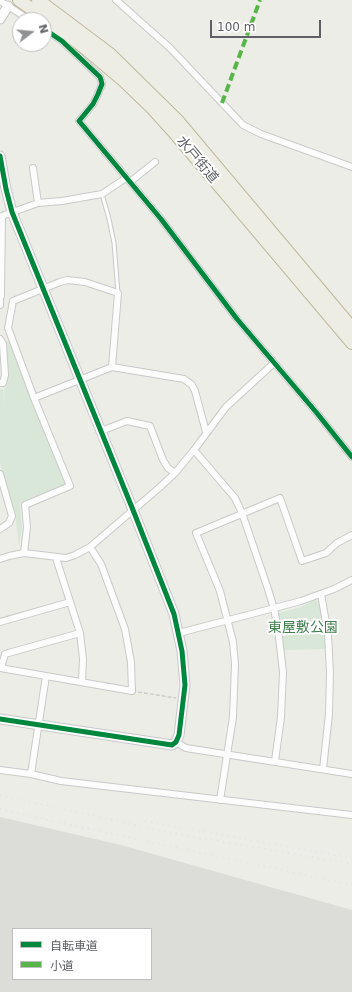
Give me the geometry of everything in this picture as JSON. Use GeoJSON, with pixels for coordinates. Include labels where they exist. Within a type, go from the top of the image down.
{"type":"FeatureCollection","features":[{"type":"Feature","properties":{"kind":"highway","name":"水戸街道"},"geometry":{"type":"LineString","coordinates":[[19,0],[80,44],[124,81],[152,108],[352,343]]}},
{"type":"Feature","properties":{"kind":"highway","name":"水戸街道"},"geometry":{"type":"LineString","coordinates":[[38,0],[110,54],[178,121],[352,328]]}},
{"type":"Feature","properties":{"kind":"street"},"geometry":{"type":"LineString","coordinates":[[116,0],[170,48],[243,125],[261,134],[352,168]]}},
{"type":"Feature","properties":{"kind":"street"},"geometry":{"type":"LineString","coordinates":[[0,19],[4,3],[18,12]]}},
{"type":"Feature","properties":{"kind":"street"},"geometry":{"type":"LineString","coordinates":[[52,34],[62,41],[100,77],[102,84],[101,89],[93,104],[79,121],[175,238],[237,319],[352,457]]}},
{"type":"Feature","properties":{"kind":"street"},"geometry":{"type":"LineString","coordinates":[[0,156],[12,212],[168,599],[179,633],[184,667],[184,699],[179,735],[176,742],[172,745],[0,719]]}},
{"type":"Feature","properties":{"kind":"street"},"geometry":{"type":"LineString","coordinates":[[0,305],[2,216],[38,202],[62,201],[102,194],[128,180],[155,162]]}},
{"type":"Feature","properties":{"kind":"street"},"geometry":{"type":"LineString","coordinates":[[33,168],[38,202]]}},
{"type":"Feature","properties":{"kind":"street"},"geometry":{"type":"LineString","coordinates":[[24,553],[27,527],[25,505],[70,486],[34,398],[8,328],[13,301],[60,282],[72,280],[85,282],[118,293],[112,367]]}},
{"type":"Feature","properties":{"kind":"street"},"geometry":{"type":"LineString","coordinates":[[0,339],[3,344],[5,374],[3,383],[0,384]]}},
{"type":"Feature","properties":{"kind":"street"},"geometry":{"type":"LineString","coordinates":[[0,559],[24,553],[66,558],[90,547],[175,473],[226,407],[274,363]]}},
{"type":"Feature","properties":{"kind":"street"},"geometry":{"type":"LineString","coordinates":[[34,398],[112,367],[184,379],[192,385],[195,391],[206,432]]}},
{"type":"Feature","properties":{"kind":"street"},"geometry":{"type":"LineString","coordinates":[[101,431],[127,421],[150,426],[163,460],[168,468],[175,473]]}},
{"type":"Feature","properties":{"kind":"street"},"geometry":{"type":"LineString","coordinates":[[194,450],[235,498],[242,513],[274,609],[283,672],[281,717],[275,761]]}},
{"type":"Feature","properties":{"kind":"street"},"geometry":{"type":"LineString","coordinates":[[0,474],[12,516],[9,523],[0,529]]}},
{"type":"Feature","properties":{"kind":"street"},"geometry":{"type":"LineString","coordinates":[[220,800],[233,717],[235,688],[233,649],[228,621],[220,591],[196,533],[280,498],[302,561],[326,553],[337,543],[352,535]]}},
{"type":"Feature","properties":{"kind":"street"},"geometry":{"type":"LineString","coordinates":[[80,634],[5,654],[1,668],[82,681],[132,691],[131,662],[125,629],[101,564],[90,547]]}},
{"type":"Feature","properties":{"kind":"street"},"geometry":{"type":"LineString","coordinates":[[56,558],[80,634],[83,659],[82,681]]}},
{"type":"Feature","properties":{"kind":"street"},"geometry":{"type":"LineString","coordinates":[[179,633],[274,609],[321,594],[352,580]]}},
{"type":"Feature","properties":{"kind":"street"},"geometry":{"type":"LineString","coordinates":[[321,594],[328,634],[330,673],[329,714],[323,769]]}},
{"type":"Feature","properties":{"kind":"street"},"geometry":{"type":"LineString","coordinates":[[0,622],[70,602]]}},
{"type":"Feature","properties":{"kind":"street"},"geometry":{"type":"LineString","coordinates":[[31,774],[46,676]]}},
{"type":"Feature","properties":{"kind":"street"},"geometry":{"type":"LineString","coordinates":[[176,742],[186,748],[352,774]]}},
{"type":"Feature","properties":{"kind":"street"},"geometry":{"type":"LineString","coordinates":[[0,770],[31,774],[61,781],[352,816]]}},
{"type":"Feature","properties":{"kind":"lane"},"geometry":{"type":"LineString","coordinates":[[102,194],[114,243],[118,293]]}},
{"type":"Feature","properties":{"kind":"path"},"geometry":{"type":"LineString","coordinates":[[132,691],[184,699]]}},
{"type":"Feature","properties":{"kind":"shaded area"},"geometry":{"type":"Polygon","coordinates":[[[0,817],[121,845],[352,910],[352,992],[0,992],[0,817]]]}},
{"type":"Feature","properties":{"kind":"green space"},"geometry":{"type":"Polygon","coordinates":[[[6,341],[9,342],[65,482],[64,485],[20,503],[22,526],[19,547],[15,512],[0,463],[0,389],[3,389],[5,406],[4,390],[7,385],[8,376],[6,341]]]}},
{"type":"Feature","properties":{"kind":"green space","name":"東屋敷公園"},"geometry":{"type":"Polygon","coordinates":[[[314,600],[318,601],[326,649],[283,650],[282,630],[278,613],[301,607],[314,600]]]}},
{"type":"Feature","properties":{"kind":"railway"},"geometry":{"type":"LineString","coordinates":[[0,795],[172,833],[352,864]]}},
{"type":"Feature","properties":{"kind":"railway"},"geometry":{"type":"LineString","coordinates":[[0,809],[352,885]]}},
{"type":"Feature","properties":{"kind":"railway"},"geometry":{"type":"LineString","coordinates":[[145,821],[352,858]]}},
{"type":"Feature","properties":{"kind":"marked path"},"geometry":{"type":"LineString","coordinates":[[222,103],[260,0]]}},
{"type":"Feature","properties":{"kind":"cycle path"},"geometry":{"type":"LineString","coordinates":[[52,34],[62,41],[100,77],[102,84],[98,94],[93,104],[79,121],[161,219],[237,319],[352,457]]}},
{"type":"Feature","properties":{"kind":"cycle path"},"geometry":{"type":"LineString","coordinates":[[0,156],[12,212],[174,614],[182,651],[185,685],[179,735],[176,742],[172,745],[0,719]]}}]}
